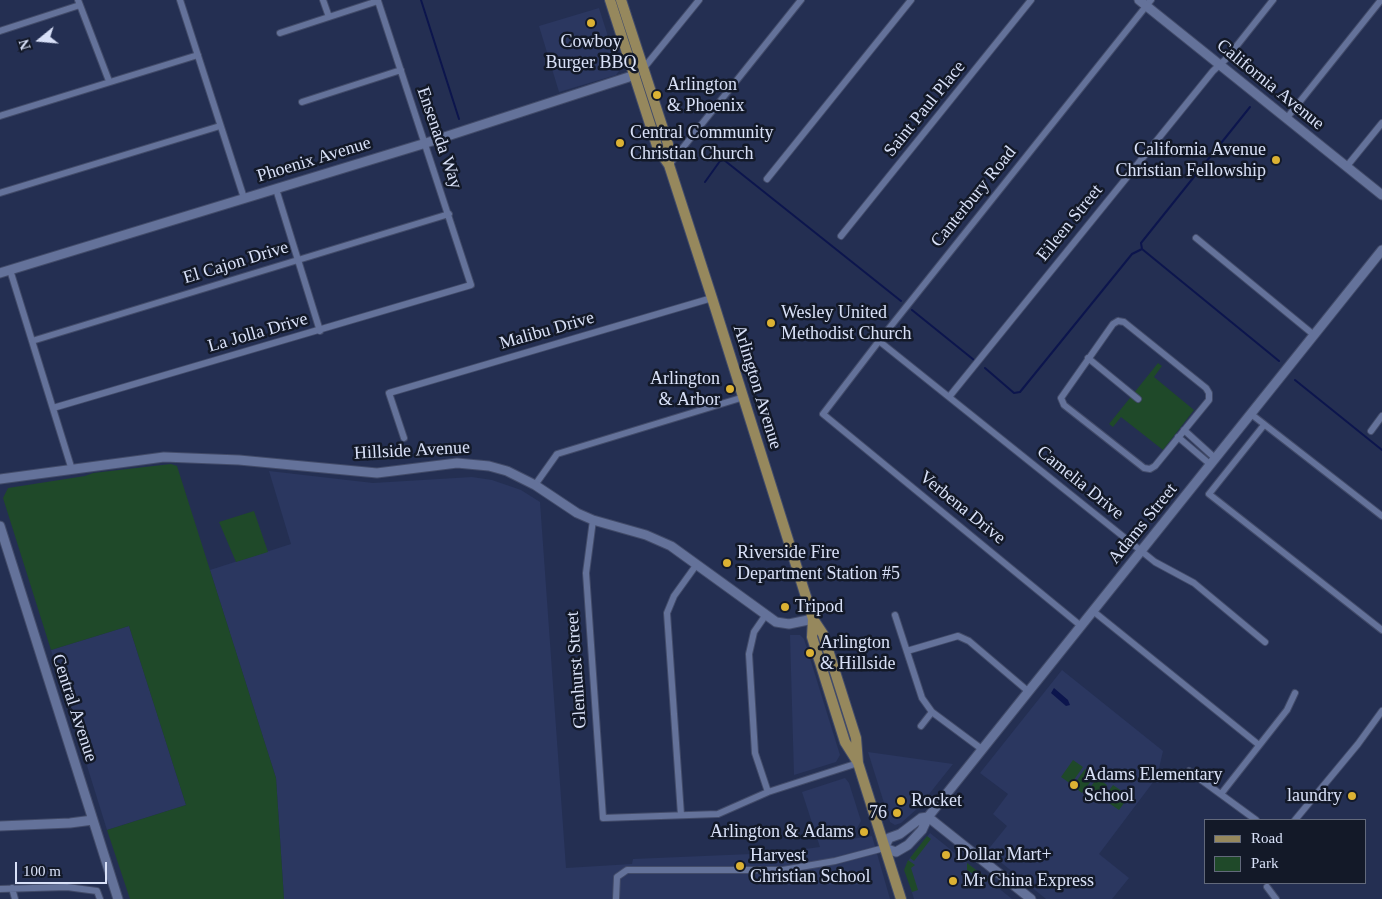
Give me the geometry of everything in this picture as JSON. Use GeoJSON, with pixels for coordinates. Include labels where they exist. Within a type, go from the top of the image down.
{"type":"FeatureCollection","features":[{"type":"Feature","properties":{"kind":"main road","name":"Arlington Avenue"},"geometry":{"type":"LineString","coordinates":[[610,0],[658,149],[669,165]]}},
{"type":"Feature","properties":{"kind":"main road","name":"Arlington Avenue"},"geometry":{"type":"LineString","coordinates":[[621,0],[668,144],[669,165],[813,618],[812,637],[845,742],[858,763],[900,899]]}},
{"type":"Feature","properties":{"kind":"street"},"geometry":{"type":"LineString","coordinates":[[180,0],[244,198]]}},
{"type":"Feature","properties":{"kind":"street"},"geometry":{"type":"LineString","coordinates":[[323,0],[328,17]]}},
{"type":"Feature","properties":{"kind":"street"},"geometry":{"type":"LineString","coordinates":[[636,76],[699,0]]}},
{"type":"Feature","properties":{"kind":"street"},"geometry":{"type":"LineString","coordinates":[[669,165],[801,0]]}},
{"type":"Feature","properties":{"kind":"street"},"geometry":{"type":"LineString","coordinates":[[767,179],[911,0]]}},
{"type":"Feature","properties":{"kind":"street","name":"Saint Paul Place"},"geometry":{"type":"LineString","coordinates":[[841,236],[1031,0]]}},
{"type":"Feature","properties":{"kind":"street","name":"Eileen Street"},"geometry":{"type":"LineString","coordinates":[[949,397],[1274,0]]}},
{"type":"Feature","properties":{"kind":"street"},"geometry":{"type":"LineString","coordinates":[[1286,119],[1381,0]]}},
{"type":"Feature","properties":{"kind":"street"},"geometry":{"type":"LineString","coordinates":[[280,33],[378,1]]}},
{"type":"Feature","properties":{"kind":"street","name":"Ensenada Way"},"geometry":{"type":"LineString","coordinates":[[378,1],[471,285]]}},
{"type":"Feature","properties":{"kind":"street","name":"California Avenue"},"geometry":{"type":"LineString","coordinates":[[1145,2],[1219,65],[1382,195]]}},
{"type":"Feature","properties":{"kind":"street","name":"Canterbury Road"},"geometry":{"type":"LineString","coordinates":[[823,414],[1145,2]]}},
{"type":"Feature","properties":{"kind":"street"},"geometry":{"type":"LineString","coordinates":[[0,31],[79,3],[94,36],[109,81]]}},
{"type":"Feature","properties":{"kind":"street"},"geometry":{"type":"LineString","coordinates":[[0,116],[198,55]]}},
{"type":"Feature","properties":{"kind":"street"},"geometry":{"type":"LineString","coordinates":[[302,102],[401,70]]}},
{"type":"Feature","properties":{"kind":"street","name":"Phoenix Avenue"},"geometry":{"type":"LineString","coordinates":[[0,273],[426,144],[636,76]]}},
{"type":"Feature","properties":{"kind":"street"},"geometry":{"type":"LineString","coordinates":[[1347,166],[1382,123]]}},
{"type":"Feature","properties":{"kind":"street"},"geometry":{"type":"LineString","coordinates":[[0,194],[220,126]]}},
{"type":"Feature","properties":{"kind":"street"},"geometry":{"type":"LineString","coordinates":[[276,188],[320,331]]}},
{"type":"Feature","properties":{"kind":"street","name":"El Cajon Drive"},"geometry":{"type":"LineString","coordinates":[[32,341],[449,214]]}},
{"type":"Feature","properties":{"kind":"street"},"geometry":{"type":"LineString","coordinates":[[1196,238],[1314,335]]}},
{"type":"Feature","properties":{"kind":"street","name":"Adams Street"},"geometry":{"type":"LineString","coordinates":[[928,817],[921,818],[900,834],[889,838],[884,848],[896,852],[908,845],[922,830],[928,817],[1382,250]]}},
{"type":"Feature","properties":{"kind":"street"},"geometry":{"type":"LineString","coordinates":[[10,270],[72,470]]}},
{"type":"Feature","properties":{"kind":"street","name":"La Jolla Drive"},"geometry":{"type":"LineString","coordinates":[[53,408],[320,331],[471,285]]}},
{"type":"Feature","properties":{"kind":"street","name":"Malibu Drive"},"geometry":{"type":"LineString","coordinates":[[404,438],[389,393],[712,298]]}},
{"type":"Feature","properties":{"kind":"street"},"geometry":{"type":"LineString","coordinates":[[1118,321],[1124,322],[1206,388],[1209,393],[1209,400],[1155,466],[1150,469],[1144,468],[1064,405],[1061,398],[1088,358],[1113,324],[1118,321]]}},
{"type":"Feature","properties":{"kind":"street","name":"Camelia Drive"},"geometry":{"type":"LineString","coordinates":[[879,340],[1142,552],[1169,571],[1194,583],[1266,642]]}},
{"type":"Feature","properties":{"kind":"street"},"geometry":{"type":"LineString","coordinates":[[1088,358],[1138,399]]}},
{"type":"Feature","properties":{"kind":"street"},"geometry":{"type":"LineString","coordinates":[[535,485],[557,454],[744,397]]}},
{"type":"Feature","properties":{"kind":"street","name":"Verbena Drive"},"geometry":{"type":"LineString","coordinates":[[823,414],[1081,626]]}},
{"type":"Feature","properties":{"kind":"street"},"geometry":{"type":"LineString","coordinates":[[1251,414],[1382,516]]}},
{"type":"Feature","properties":{"kind":"street"},"geometry":{"type":"LineString","coordinates":[[1371,430],[1382,416]]}},
{"type":"Feature","properties":{"kind":"street"},"geometry":{"type":"LineString","coordinates":[[1264,426],[1209,494],[1382,630]]}},
{"type":"Feature","properties":{"kind":"street"},"geometry":{"type":"LineString","coordinates":[[1184,430],[1214,462]]}},
{"type":"Feature","properties":{"kind":"street"},"geometry":{"type":"LineString","coordinates":[[1178,437],[1214,462]]}},
{"type":"Feature","properties":{"kind":"street","name":"Hillside Avenue"},"geometry":{"type":"LineString","coordinates":[[0,479],[139,459],[176,457],[377,473],[469,463],[506,471],[535,485],[576,513],[659,540],[671,546],[765,616],[782,624],[813,618]]}},
{"type":"Feature","properties":{"kind":"street","name":"Glenhurst Street"},"geometry":{"type":"LineString","coordinates":[[593,520],[586,573],[603,818],[681,815]]}},
{"type":"Feature","properties":{"kind":"street","name":"Central Avenue"},"geometry":{"type":"LineString","coordinates":[[0,526],[118,899]]}},
{"type":"Feature","properties":{"kind":"street"},"geometry":{"type":"LineString","coordinates":[[697,564],[674,596],[667,613],[681,815],[718,814],[768,792],[858,763]]}},
{"type":"Feature","properties":{"kind":"street"},"geometry":{"type":"LineString","coordinates":[[1093,611],[1259,745]]}},
{"type":"Feature","properties":{"kind":"street"},"geometry":{"type":"LineString","coordinates":[[895,615],[922,698],[932,712],[983,750]]}},
{"type":"Feature","properties":{"kind":"street"},"geometry":{"type":"LineString","coordinates":[[765,616],[754,632],[749,654],[756,754],[768,792]]}},
{"type":"Feature","properties":{"kind":"street"},"geometry":{"type":"LineString","coordinates":[[907,651],[958,636],[969,641],[1029,692]]}},
{"type":"Feature","properties":{"kind":"street"},"geometry":{"type":"LineString","coordinates":[[1221,794],[1287,710],[1295,693]]}},
{"type":"Feature","properties":{"kind":"street"},"geometry":{"type":"LineString","coordinates":[[1296,819],[1358,744],[1382,711]]}},
{"type":"Feature","properties":{"kind":"street"},"geometry":{"type":"LineString","coordinates":[[921,726],[932,712]]}},
{"type":"Feature","properties":{"kind":"street"},"geometry":{"type":"LineString","coordinates":[[1189,771],[1255,819]]}},
{"type":"Feature","properties":{"kind":"street"},"geometry":{"type":"LineString","coordinates":[[928,817],[1031,899]]}},
{"type":"Feature","properties":{"kind":"street"},"geometry":{"type":"LineString","coordinates":[[0,826],[93,820]]}},
{"type":"Feature","properties":{"kind":"street"},"geometry":{"type":"LineString","coordinates":[[616,899],[617,877],[627,870],[783,870],[818,864],[884,848]]}},
{"type":"Feature","properties":{"kind":"street"},"geometry":{"type":"LineString","coordinates":[[0,889],[67,887],[97,891],[100,899]]}},
{"type":"Feature","properties":{"kind":"street"},"geometry":{"type":"LineString","coordinates":[[1267,887],[1276,899]]}},
{"type":"Feature","properties":{"kind":"street"},"geometry":{"type":"LineString","coordinates":[[12,888],[16,899]]}},
{"type":"Feature","properties":{"kind":"shaded area"},"geometry":{"type":"Polygon","coordinates":[[[599,8],[619,71],[616,75],[559,92],[539,26],[599,8]]]}},
{"type":"Feature","properties":{"kind":"shaded area"},"geometry":{"type":"Polygon","coordinates":[[[269,471],[373,483],[472,477],[492,480],[521,490],[540,502],[566,868],[632,864],[633,859],[775,853],[820,847],[802,792],[845,778],[849,783],[861,821],[851,839],[872,836],[890,899],[284,899],[276,778],[210,570],[291,544],[269,471]]]}},
{"type":"Feature","properties":{"kind":"shaded area"},"geometry":{"type":"Polygon","coordinates":[[[129,626],[186,805],[107,830],[51,650],[129,626]]]}},
{"type":"Feature","properties":{"kind":"shaded area"},"geometry":{"type":"Polygon","coordinates":[[[790,635],[800,635],[804,639],[840,755],[836,762],[794,775],[790,635]]]}},
{"type":"Feature","properties":{"kind":"shaded area","name":"Adams Elementary School"},"geometry":{"type":"Polygon","coordinates":[[[1062,670],[1163,751],[1157,777],[1099,854],[1129,878],[1112,899],[1046,899],[987,851],[1007,826],[993,814],[1008,794],[980,773],[1062,670]]]}},
{"type":"Feature","properties":{"kind":"shaded area"},"geometry":{"type":"Polygon","coordinates":[[[1054,688],[1068,700],[1070,705],[1066,706],[1051,693],[1054,688]]]}},
{"type":"Feature","properties":{"kind":"shaded area"},"geometry":{"type":"Polygon","coordinates":[[[868,752],[953,764],[918,808],[901,823],[895,825],[890,822],[868,752]]]}},
{"type":"Feature","properties":{"kind":"shaded area"},"geometry":{"type":"Polygon","coordinates":[[[930,833],[1012,899],[914,899],[905,870],[907,862],[930,833]]]}},
{"type":"Feature","properties":{"kind":"green space"},"geometry":{"type":"Polygon","coordinates":[[[1158,363],[1162,366],[1154,377],[1194,410],[1163,450],[1121,417],[1113,427],[1109,424],[1158,363]]]}},
{"type":"Feature","properties":{"kind":"green space"},"geometry":{"type":"Polygon","coordinates":[[[171,464],[177,466],[276,778],[284,899],[130,899],[107,830],[186,805],[129,626],[51,650],[3,498],[8,488],[85,476],[93,473],[171,464]]]}},
{"type":"Feature","properties":{"kind":"green space"},"geometry":{"type":"Polygon","coordinates":[[[254,511],[268,552],[236,562],[219,522],[254,511]]]}},
{"type":"Feature","properties":{"kind":"green space"},"geometry":{"type":"Polygon","coordinates":[[[1073,760],[1083,767],[1071,784],[1061,777],[1073,760]]]}},
{"type":"Feature","properties":{"kind":"green space"},"geometry":{"type":"Polygon","coordinates":[[[1085,769],[1095,776],[1082,793],[1073,786],[1085,769]]]}},
{"type":"Feature","properties":{"kind":"green space"},"geometry":{"type":"Polygon","coordinates":[[[1097,778],[1107,785],[1095,802],[1085,795],[1097,778]]]}},
{"type":"Feature","properties":{"kind":"green space"},"geometry":{"type":"Polygon","coordinates":[[[1113,785],[1129,796],[1119,810],[1103,799],[1113,785]]]}},
{"type":"Feature","properties":{"kind":"green space"},"geometry":{"type":"Polygon","coordinates":[[[927,836],[931,839],[914,861],[910,858],[927,836]]]}},
{"type":"Feature","properties":{"kind":"green space"},"geometry":{"type":"Polygon","coordinates":[[[908,860],[915,865],[911,868],[918,890],[912,892],[904,870],[908,860]]]}},
{"type":"Feature","properties":{"kind":"green space"},"geometry":{"type":"Polygon","coordinates":[[[967,863],[988,879],[986,882],[967,870],[967,863]]]}},
{"type":"Feature","properties":{"kind":"waterway"},"geometry":{"type":"LineString","coordinates":[[421,0],[459,119]]}},
{"type":"Feature","properties":{"kind":"waterway"},"geometry":{"type":"LineString","coordinates":[[1250,107],[1141,243],[1142,249],[1279,361]]}},
{"type":"Feature","properties":{"kind":"waterway"},"geometry":{"type":"LineString","coordinates":[[705,182],[720,161],[724,160],[901,301]]}},
{"type":"Feature","properties":{"kind":"waterway"},"geometry":{"type":"LineString","coordinates":[[985,368],[1014,393],[1020,392],[1132,254],[1142,249]]}},
{"type":"Feature","properties":{"kind":"waterway"},"geometry":{"type":"LineString","coordinates":[[912,310],[974,360]]}},
{"type":"Feature","properties":{"kind":"waterway"},"geometry":{"type":"LineString","coordinates":[[1295,380],[1382,450]]}},
{"type":"Feature","properties":{"kind":"place","name":"Cowboy Burger BBQ"},"geometry":{"type":"Point","coordinates":[591,23]}},
{"type":"Feature","properties":{"kind":"place","name":"Arlington & Phoenix"},"geometry":{"type":"Point","coordinates":[657,95]}},
{"type":"Feature","properties":{"kind":"place","name":"Central Community Christian Church"},"geometry":{"type":"Point","coordinates":[620,143]}},
{"type":"Feature","properties":{"kind":"place","name":"California Avenue Christian Fellowship"},"geometry":{"type":"Point","coordinates":[1276,160]}},
{"type":"Feature","properties":{"kind":"place","name":"Wesley United Methodist Church"},"geometry":{"type":"Point","coordinates":[771,323]}},
{"type":"Feature","properties":{"kind":"place","name":"Arlington & Arbor"},"geometry":{"type":"Point","coordinates":[730,389]}},
{"type":"Feature","properties":{"kind":"place","name":"Riverside Fire Department Station #5"},"geometry":{"type":"Point","coordinates":[727,563]}},
{"type":"Feature","properties":{"kind":"place","name":"Tripod"},"geometry":{"type":"Point","coordinates":[785,607]}},
{"type":"Feature","properties":{"kind":"place","name":"Arlington & Hillside"},"geometry":{"type":"Point","coordinates":[810,653]}},
{"type":"Feature","properties":{"kind":"place","name":"Adams Elementary School"},"geometry":{"type":"Point","coordinates":[1074,785]}},
{"type":"Feature","properties":{"kind":"place","name":"laundry"},"geometry":{"type":"Point","coordinates":[1352,796]}},
{"type":"Feature","properties":{"kind":"place","name":"Rocket"},"geometry":{"type":"Point","coordinates":[901,801]}},
{"type":"Feature","properties":{"kind":"place","name":"76"},"geometry":{"type":"Point","coordinates":[897,813]}},
{"type":"Feature","properties":{"kind":"place","name":"Arlington & Adams"},"geometry":{"type":"Point","coordinates":[864,832]}},
{"type":"Feature","properties":{"kind":"place","name":"Dollar Mart+"},"geometry":{"type":"Point","coordinates":[946,855]}},
{"type":"Feature","properties":{"kind":"place","name":"Harvest Christian School"},"geometry":{"type":"Point","coordinates":[740,866]}},
{"type":"Feature","properties":{"kind":"place","name":"Mr China Express"},"geometry":{"type":"Point","coordinates":[953,881]}}]}
